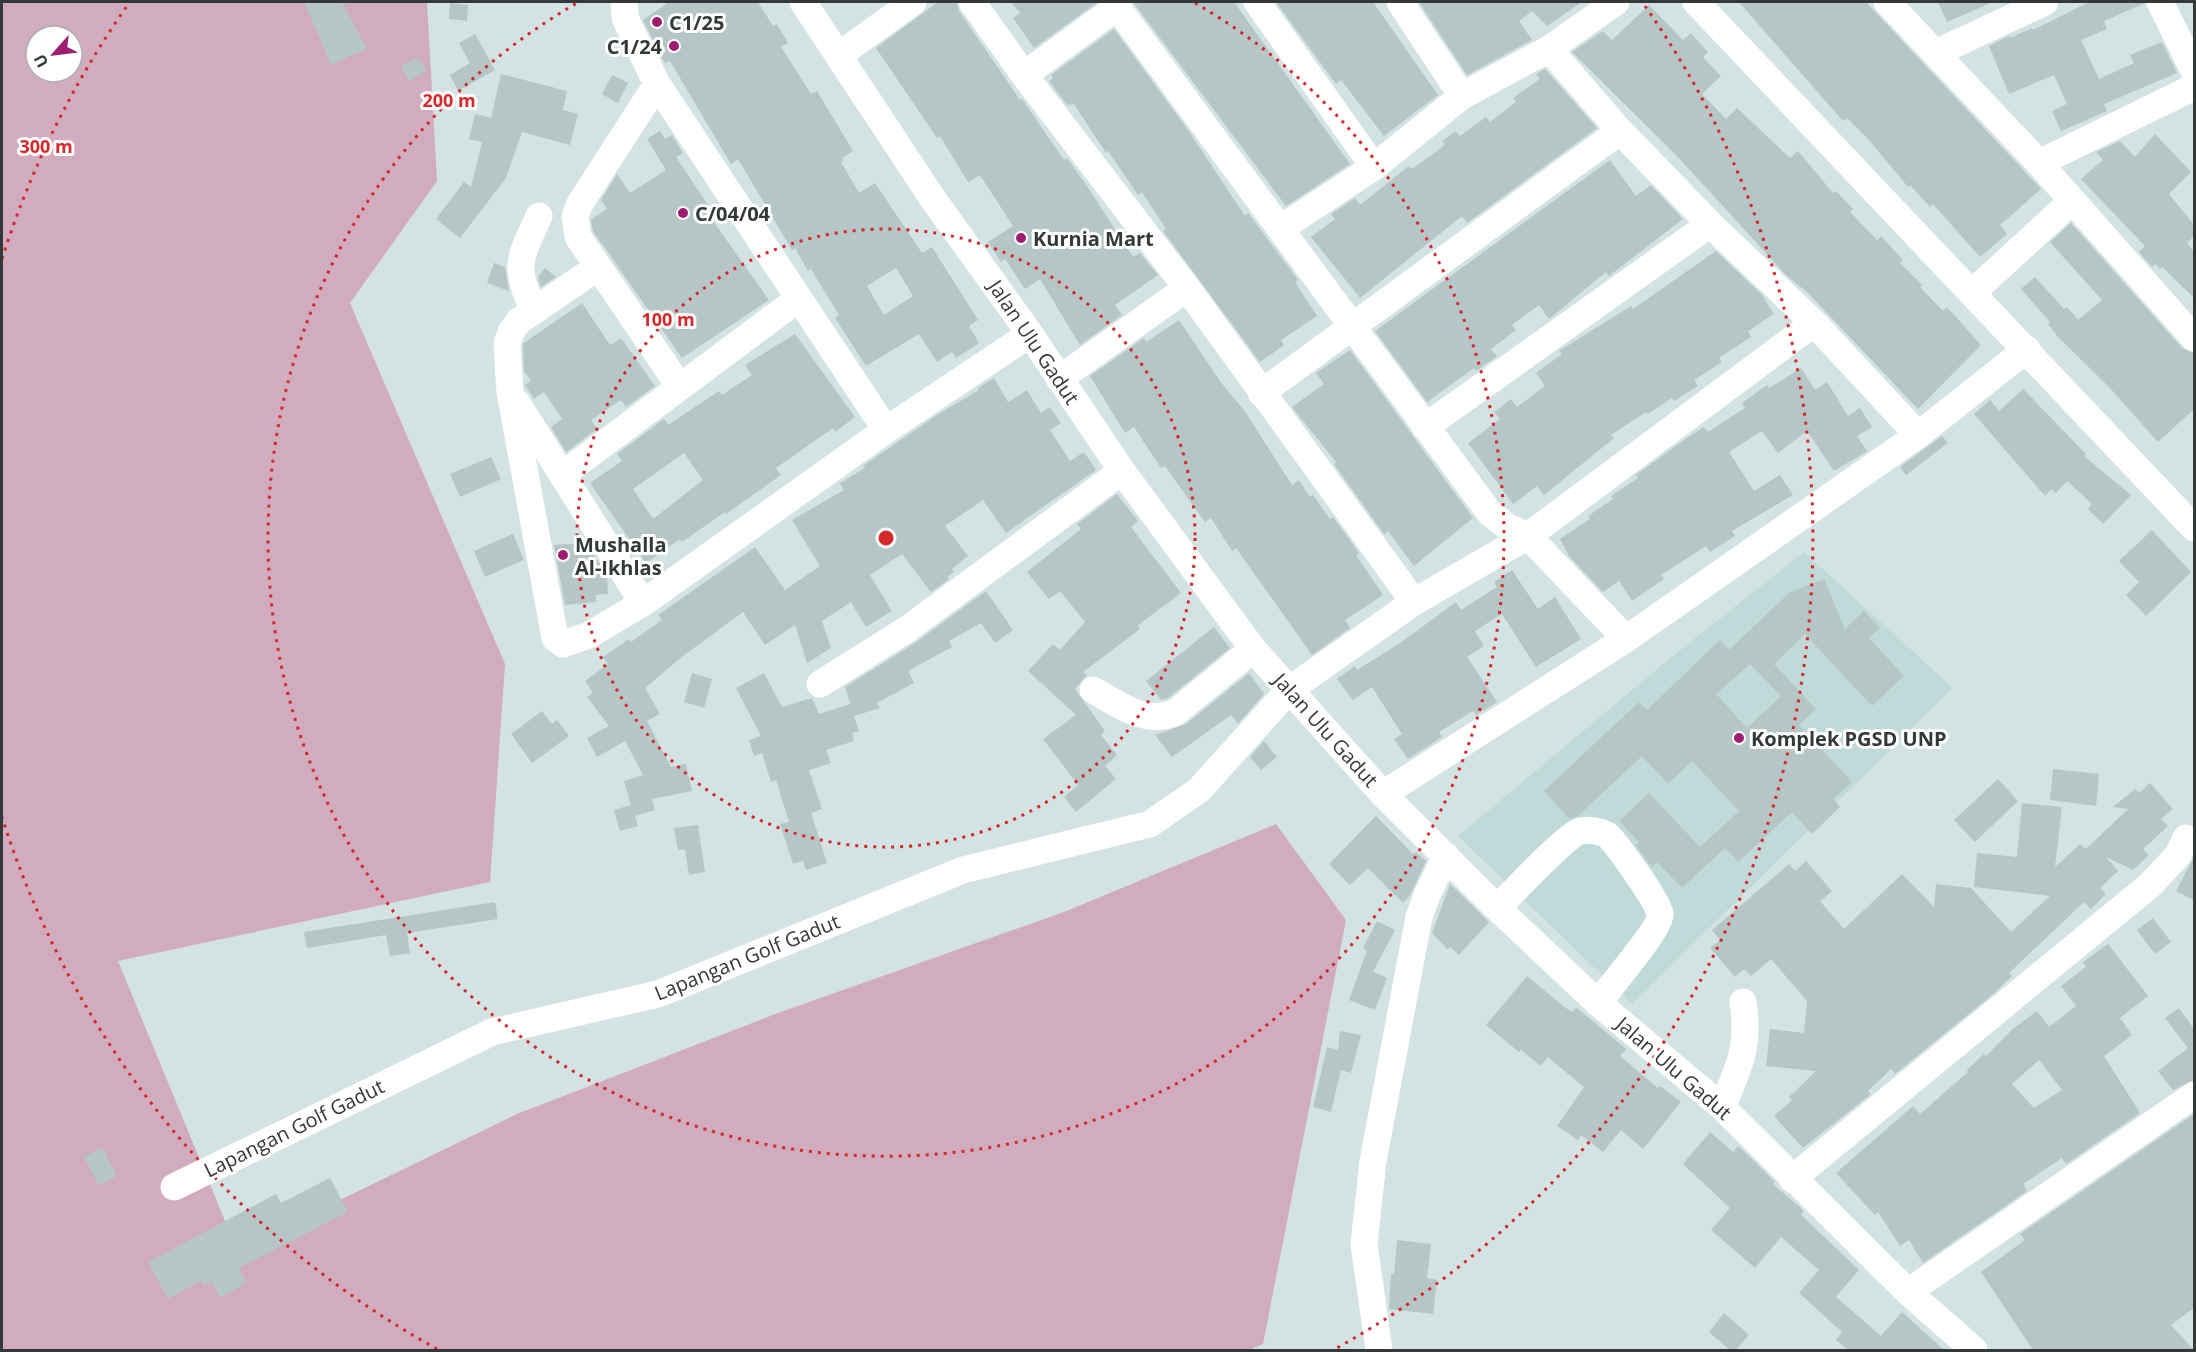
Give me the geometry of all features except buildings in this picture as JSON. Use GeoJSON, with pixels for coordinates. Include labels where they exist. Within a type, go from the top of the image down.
{"type":"FeatureCollection","features":[{"type":"Feature","properties":{"kind":"street"},"geometry":{"type":"LineString","coordinates":[[624,2],[625,18],[657,84],[886,430]]}},
{"type":"Feature","properties":{"kind":"street","name":"Jalan Ulu Gadut"},"geometry":{"type":"LineString","coordinates":[[803,2],[933,199],[1030,334],[1122,471],[1253,649],[1383,794],[1497,908],[1598,1003],[1722,1107],[1908,1292],[1974,1350]]}},
{"type":"Feature","properties":{"kind":"street"},"geometry":{"type":"LineString","coordinates":[[839,55],[913,2]]}},
{"type":"Feature","properties":{"kind":"street"},"geometry":{"type":"LineString","coordinates":[[972,2],[1024,75],[1187,288],[1414,602]]}},
{"type":"Feature","properties":{"kind":"street"},"geometry":{"type":"LineString","coordinates":[[1257,2],[1374,167]]}},
{"type":"Feature","properties":{"kind":"street"},"geometry":{"type":"LineString","coordinates":[[1400,2],[1462,96]]}},
{"type":"Feature","properties":{"kind":"street"},"geometry":{"type":"LineString","coordinates":[[1281,228],[1374,167],[1462,96],[1549,49],[1616,2]]}},
{"type":"Feature","properties":{"kind":"street"},"geometry":{"type":"LineString","coordinates":[[1696,2],[2194,528]]}},
{"type":"Feature","properties":{"kind":"street"},"geometry":{"type":"LineString","coordinates":[[1887,2],[2039,164],[2194,338]]}},
{"type":"Feature","properties":{"kind":"street"},"geometry":{"type":"LineString","coordinates":[[1936,53],[2045,2]]}},
{"type":"Feature","properties":{"kind":"street"},"geometry":{"type":"LineString","coordinates":[[2160,2],[2194,71]]}},
{"type":"Feature","properties":{"kind":"street"},"geometry":{"type":"LineString","coordinates":[[1024,75],[1121,4],[1351,327],[1489,512],[1506,526],[1528,536],[1626,639]]}},
{"type":"Feature","properties":{"kind":"street"},"geometry":{"type":"LineString","coordinates":[[1549,49],[1620,132],[1710,224],[1814,323],[1917,435]]}},
{"type":"Feature","properties":{"kind":"street"},"geometry":{"type":"LineString","coordinates":[[657,84],[579,205],[575,228],[598,267],[680,387]]}},
{"type":"Feature","properties":{"kind":"street"},"geometry":{"type":"LineString","coordinates":[[2039,164],[2194,87]]}},
{"type":"Feature","properties":{"kind":"street"},"geometry":{"type":"LineString","coordinates":[[1261,393],[1620,132]]}},
{"type":"Feature","properties":{"kind":"street"},"geometry":{"type":"LineString","coordinates":[[1972,292],[2072,201]]}},
{"type":"Feature","properties":{"kind":"street"},"geometry":{"type":"LineString","coordinates":[[534,311],[522,279],[520,259],[539,216]]}},
{"type":"Feature","properties":{"kind":"street"},"geometry":{"type":"LineString","coordinates":[[1425,427],[1710,224]]}},
{"type":"Feature","properties":{"kind":"street"},"geometry":{"type":"LineString","coordinates":[[598,267],[519,321],[511,332],[506,360],[555,638],[563,644],[575,642],[644,603],[886,430],[1030,334]]}},
{"type":"Feature","properties":{"kind":"street"},"geometry":{"type":"LineString","coordinates":[[1059,379],[1187,288]]}},
{"type":"Feature","properties":{"kind":"street"},"geometry":{"type":"LineString","coordinates":[[562,475],[798,299]]}},
{"type":"Feature","properties":{"kind":"street","name":"Lapangan Golf Gadut"},"geometry":{"type":"LineString","coordinates":[[174,1187],[492,1032],[658,994],[963,870],[1150,824],[1198,790],[1289,690],[1414,602],[1528,536],[1814,323]]}},
{"type":"Feature","properties":{"kind":"street"},"geometry":{"type":"LineString","coordinates":[[1383,794],[1626,639],[1917,435],[2027,349]]}},
{"type":"Feature","properties":{"kind":"street"},"geometry":{"type":"LineString","coordinates":[[510,392],[644,603]]}},
{"type":"Feature","properties":{"kind":"street"},"geometry":{"type":"LineString","coordinates":[[820,684],[906,630],[1122,471]]}},
{"type":"Feature","properties":{"kind":"street"},"geometry":{"type":"LineString","coordinates":[[1093,690],[1140,714],[1166,717],[1176,712],[1253,649]]}},
{"type":"Feature","properties":{"kind":"street"},"geometry":{"type":"LineString","coordinates":[[1497,908],[1579,831],[1594,830],[1607,836],[1656,900],[1660,915],[1655,929],[1598,1003]]}},
{"type":"Feature","properties":{"kind":"street"},"geometry":{"type":"LineString","coordinates":[[1792,1179],[2150,885],[2178,855],[2186,838]]}},
{"type":"Feature","properties":{"kind":"street"},"geometry":{"type":"LineString","coordinates":[[1380,1350],[1364,1244],[1373,1161],[1419,916],[1446,856]]}},
{"type":"Feature","properties":{"kind":"street"},"geometry":{"type":"LineString","coordinates":[[1722,1107],[1740,1067],[1747,1029],[1743,1002]]}},
{"type":"Feature","properties":{"kind":"street"},"geometry":{"type":"LineString","coordinates":[[1908,1292],[2194,1095]]}},
{"type":"Feature","properties":{"kind":"shaded area"},"geometry":{"type":"Polygon","coordinates":[[[2,2],[427,2],[437,181],[350,303],[505,664],[490,882],[118,961],[237,1250],[517,1114],[778,1013],[1064,912],[1276,824],[1346,920],[1263,1344],[1249,1350],[2,1350],[2,2]]]}},
{"type":"Feature","properties":{"kind":"shaded area","name":"Komplek PGSD UNP"},"geometry":{"type":"Polygon","coordinates":[[[1804,552],[1953,688],[1632,1004],[1458,836],[1669,659],[1804,552]]]}},
{"type":"Feature","properties":{"kind":"place","name":"C1/25"},"geometry":{"type":"Point","coordinates":[657,22]}},
{"type":"Feature","properties":{"kind":"place","name":"C1/24"},"geometry":{"type":"Point","coordinates":[674,46]}},
{"type":"Feature","properties":{"kind":"place","name":"C/04/04"},"geometry":{"type":"Point","coordinates":[683,213]}},
{"type":"Feature","properties":{"kind":"place","name":"Kurnia Mart"},"geometry":{"type":"Point","coordinates":[1021,238]}},
{"type":"Feature","properties":{"kind":"place","name":"Mushalla Al-Ikhlas"},"geometry":{"type":"Point","coordinates":[563,555]}},
{"type":"Feature","properties":{"kind":"place","name":"Komplek PGSD UNP"},"geometry":{"type":"Point","coordinates":[1739,738]}}]}
